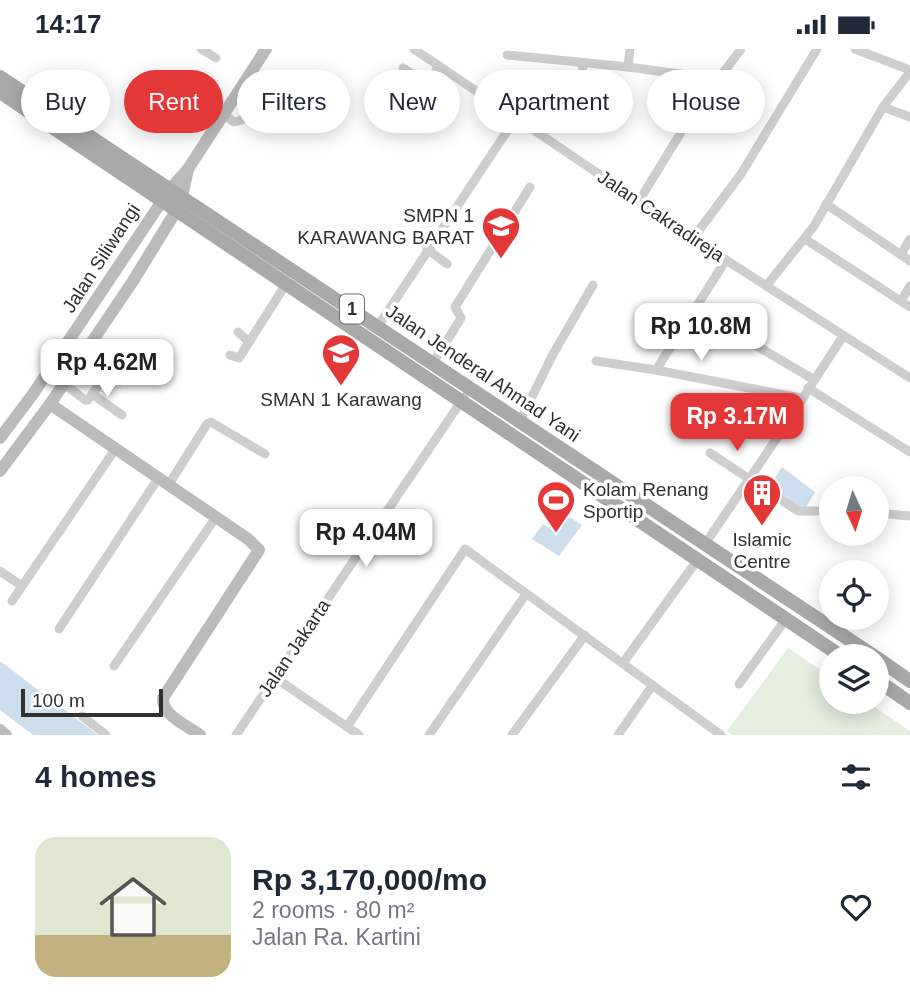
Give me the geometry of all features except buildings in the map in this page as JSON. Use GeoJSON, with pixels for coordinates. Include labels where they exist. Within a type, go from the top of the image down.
{"type":"FeatureCollection","features":[{"type":"Feature","properties":{"kind":"main road"},"geometry":{"type":"LineString","coordinates":[[176,199],[188,169],[266,49]]}},
{"type":"Feature","properties":{"kind":"main road","name":"Jalan Jenderal Ahmad Yani"},"geometry":{"type":"LineString","coordinates":[[0,77],[176,199],[378,326],[519,423],[539,433],[855,644]]}},
{"type":"Feature","properties":{"kind":"main road","name":"Jalan Jenderal Ahmad Yani"},"geometry":{"type":"LineString","coordinates":[[0,92],[161,202],[176,199],[286,284],[823,644]]}},
{"type":"Feature","properties":{"kind":"main road","name":"Jalan Siliwangi"},"geometry":{"type":"LineString","coordinates":[[0,471],[50,404],[111,312],[176,199]]}},
{"type":"Feature","properties":{"kind":"main road","name":"Jalan Siliwangi"},"geometry":{"type":"LineString","coordinates":[[0,438],[33,394],[161,202]]}},
{"type":"Feature","properties":{"kind":"main road"},"geometry":{"type":"LineString","coordinates":[[95,303],[111,312]]}},
{"type":"Feature","properties":{"kind":"main road"},"geometry":{"type":"LineString","coordinates":[[50,404],[164,480],[248,539],[259,550],[163,698],[165,711],[200,735]]}},
{"type":"Feature","properties":{"kind":"main road","name":"Jalan Jenderal Ahmad Yani"},"geometry":{"type":"LineString","coordinates":[[889,667],[910,681]]}},
{"type":"Feature","properties":{"kind":"main road"},"geometry":{"type":"LineString","coordinates":[[889,688],[910,703]]}},
{"type":"Feature","properties":{"kind":"main road"},"geometry":{"type":"LineString","coordinates":[[0,730],[6,735]]}},
{"type":"Feature","properties":{"kind":"street"},"geometry":{"type":"LineString","coordinates":[[201,49],[216,58]]}},
{"type":"Feature","properties":{"kind":"street"},"geometry":{"type":"LineString","coordinates":[[628,67],[630,49]]}},
{"type":"Feature","properties":{"kind":"street"},"geometry":{"type":"LineString","coordinates":[[724,70],[741,49]]}},
{"type":"Feature","properties":{"kind":"street"},"geometry":{"type":"LineString","coordinates":[[694,237],[741,174],[817,49]]}},
{"type":"Feature","properties":{"kind":"street"},"geometry":{"type":"LineString","coordinates":[[767,285],[805,239],[883,107],[910,71],[855,49]]}},
{"type":"Feature","properties":{"kind":"street","name":"Jalan Cakradireja"},"geometry":{"type":"LineString","coordinates":[[420,51],[474,90]]}},
{"type":"Feature","properties":{"kind":"street"},"geometry":{"type":"LineString","coordinates":[[508,55],[536,54],[583,64],[650,70]]}},
{"type":"Feature","properties":{"kind":"street"},"geometry":{"type":"LineString","coordinates":[[583,64],[583,70]]}},
{"type":"Feature","properties":{"kind":"street"},"geometry":{"type":"LineString","coordinates":[[436,70],[439,66]]}},
{"type":"Feature","properties":{"kind":"street"},"geometry":{"type":"LineString","coordinates":[[883,107],[910,117]]}},
{"type":"Feature","properties":{"kind":"street"},"geometry":{"type":"LineString","coordinates":[[224,114],[234,122],[237,121]]}},
{"type":"Feature","properties":{"kind":"street"},"geometry":{"type":"LineString","coordinates":[[378,326],[506,133]]}},
{"type":"Feature","properties":{"kind":"street","name":"Jalan Cakradireja"},"geometry":{"type":"LineString","coordinates":[[536,133],[910,379]]}},
{"type":"Feature","properties":{"kind":"street"},"geometry":{"type":"LineString","coordinates":[[639,201],[682,133]]}},
{"type":"Feature","properties":{"kind":"street"},"geometry":{"type":"LineString","coordinates":[[433,363],[460,320],[455,306],[530,187]]}},
{"type":"Feature","properties":{"kind":"street"},"geometry":{"type":"LineString","coordinates":[[826,205],[910,261]]}},
{"type":"Feature","properties":{"kind":"street"},"geometry":{"type":"LineString","coordinates":[[805,239],[910,307]]}},
{"type":"Feature","properties":{"kind":"street"},"geometry":{"type":"LineString","coordinates":[[901,254],[910,239]]}},
{"type":"Feature","properties":{"kind":"street"},"geometry":{"type":"LineString","coordinates":[[427,249],[447,264]]}},
{"type":"Feature","properties":{"kind":"street"},"geometry":{"type":"LineString","coordinates":[[656,370],[726,260]]}},
{"type":"Feature","properties":{"kind":"street"},"geometry":{"type":"LineString","coordinates":[[230,355],[240,358],[268,304],[286,284]]}},
{"type":"Feature","properties":{"kind":"street"},"geometry":{"type":"LineString","coordinates":[[519,423],[552,356],[593,285]]}},
{"type":"Feature","properties":{"kind":"street"},"geometry":{"type":"LineString","coordinates":[[901,301],[910,286]]}},
{"type":"Feature","properties":{"kind":"street"},"geometry":{"type":"LineString","coordinates":[[694,309],[813,379]]}},
{"type":"Feature","properties":{"kind":"street"},"geometry":{"type":"LineString","coordinates":[[238,332],[249,342]]}},
{"type":"Feature","properties":{"kind":"street"},"geometry":{"type":"LineString","coordinates":[[705,544],[843,336]]}},
{"type":"Feature","properties":{"kind":"street"},"geometry":{"type":"LineString","coordinates":[[63,383],[88,400],[126,346]]}},
{"type":"Feature","properties":{"kind":"street"},"geometry":{"type":"LineString","coordinates":[[596,361],[801,398]]}},
{"type":"Feature","properties":{"kind":"street","name":"Jalan Jakarta"},"geometry":{"type":"LineString","coordinates":[[236,735],[470,387]]}},
{"type":"Feature","properties":{"kind":"street"},"geometry":{"type":"LineString","coordinates":[[808,388],[910,452]]}},
{"type":"Feature","properties":{"kind":"street"},"geometry":{"type":"LineString","coordinates":[[92,394],[122,415]]}},
{"type":"Feature","properties":{"kind":"street"},"geometry":{"type":"LineString","coordinates":[[59,629],[207,424],[211,422],[265,454]]}},
{"type":"Feature","properties":{"kind":"street"},"geometry":{"type":"LineString","coordinates":[[12,601],[116,448]]}},
{"type":"Feature","properties":{"kind":"street"},"geometry":{"type":"LineString","coordinates":[[710,453],[798,511],[819,511]]}},
{"type":"Feature","properties":{"kind":"street"},"geometry":{"type":"LineString","coordinates":[[889,514],[910,516]]}},
{"type":"Feature","properties":{"kind":"street"},"geometry":{"type":"LineString","coordinates":[[114,666],[216,517]]}},
{"type":"Feature","properties":{"kind":"street"},"geometry":{"type":"LineString","coordinates":[[347,727],[465,549],[623,663],[709,731],[722,735]]}},
{"type":"Feature","properties":{"kind":"street"},"geometry":{"type":"LineString","coordinates":[[623,663],[698,559]]}},
{"type":"Feature","properties":{"kind":"street"},"geometry":{"type":"LineString","coordinates":[[0,571],[22,586]]}},
{"type":"Feature","properties":{"kind":"street"},"geometry":{"type":"LineString","coordinates":[[429,735],[526,594]]}},
{"type":"Feature","properties":{"kind":"street"},"geometry":{"type":"LineString","coordinates":[[739,684],[786,619]]}},
{"type":"Feature","properties":{"kind":"street"},"geometry":{"type":"LineString","coordinates":[[512,735],[585,635]]}},
{"type":"Feature","properties":{"kind":"street"},"geometry":{"type":"LineString","coordinates":[[274,677],[359,735]]}},
{"type":"Feature","properties":{"kind":"street"},"geometry":{"type":"LineString","coordinates":[[618,735],[652,686]]}},
{"type":"Feature","properties":{"kind":"street"},"geometry":{"type":"LineString","coordinates":[[82,716],[106,735]]}},
{"type":"Feature","properties":{"kind":"shaded area"},"geometry":{"type":"Polygon","coordinates":[[[788,648],[819,669],[819,714],[885,714],[910,731],[910,735],[732,735],[727,731],[788,648]]]}},
{"type":"Feature","properties":{"kind":"water"},"geometry":{"type":"Polygon","coordinates":[[[782,467],[815,492],[804,511],[769,488],[782,467]]]}},
{"type":"Feature","properties":{"kind":"water","name":"Kolam Renang Sportip"},"geometry":{"type":"Polygon","coordinates":[[[560,511],[582,525],[559,556],[532,539],[543,524],[549,528],[560,511]]]}},
{"type":"Feature","properties":{"kind":"water"},"geometry":{"type":"Polygon","coordinates":[[[0,661],[98,735],[33,735],[0,710],[0,661]]]}},
{"type":"Feature","properties":{"kind":"place","name":"SMPN 1 KARAWANG BARAT"},"geometry":{"type":"Point","coordinates":[501,260]}},
{"type":"Feature","properties":{"kind":"place","name":"SMAN 1 Karawang"},"geometry":{"type":"Point","coordinates":[341,387]}},
{"type":"Feature","properties":{"kind":"place","name":"Islamic Centre"},"geometry":{"type":"Point","coordinates":[762,527]}},
{"type":"Feature","properties":{"kind":"place","name":"Kolam Renang Sportip"},"geometry":{"type":"Point","coordinates":[556,534]}}]}
